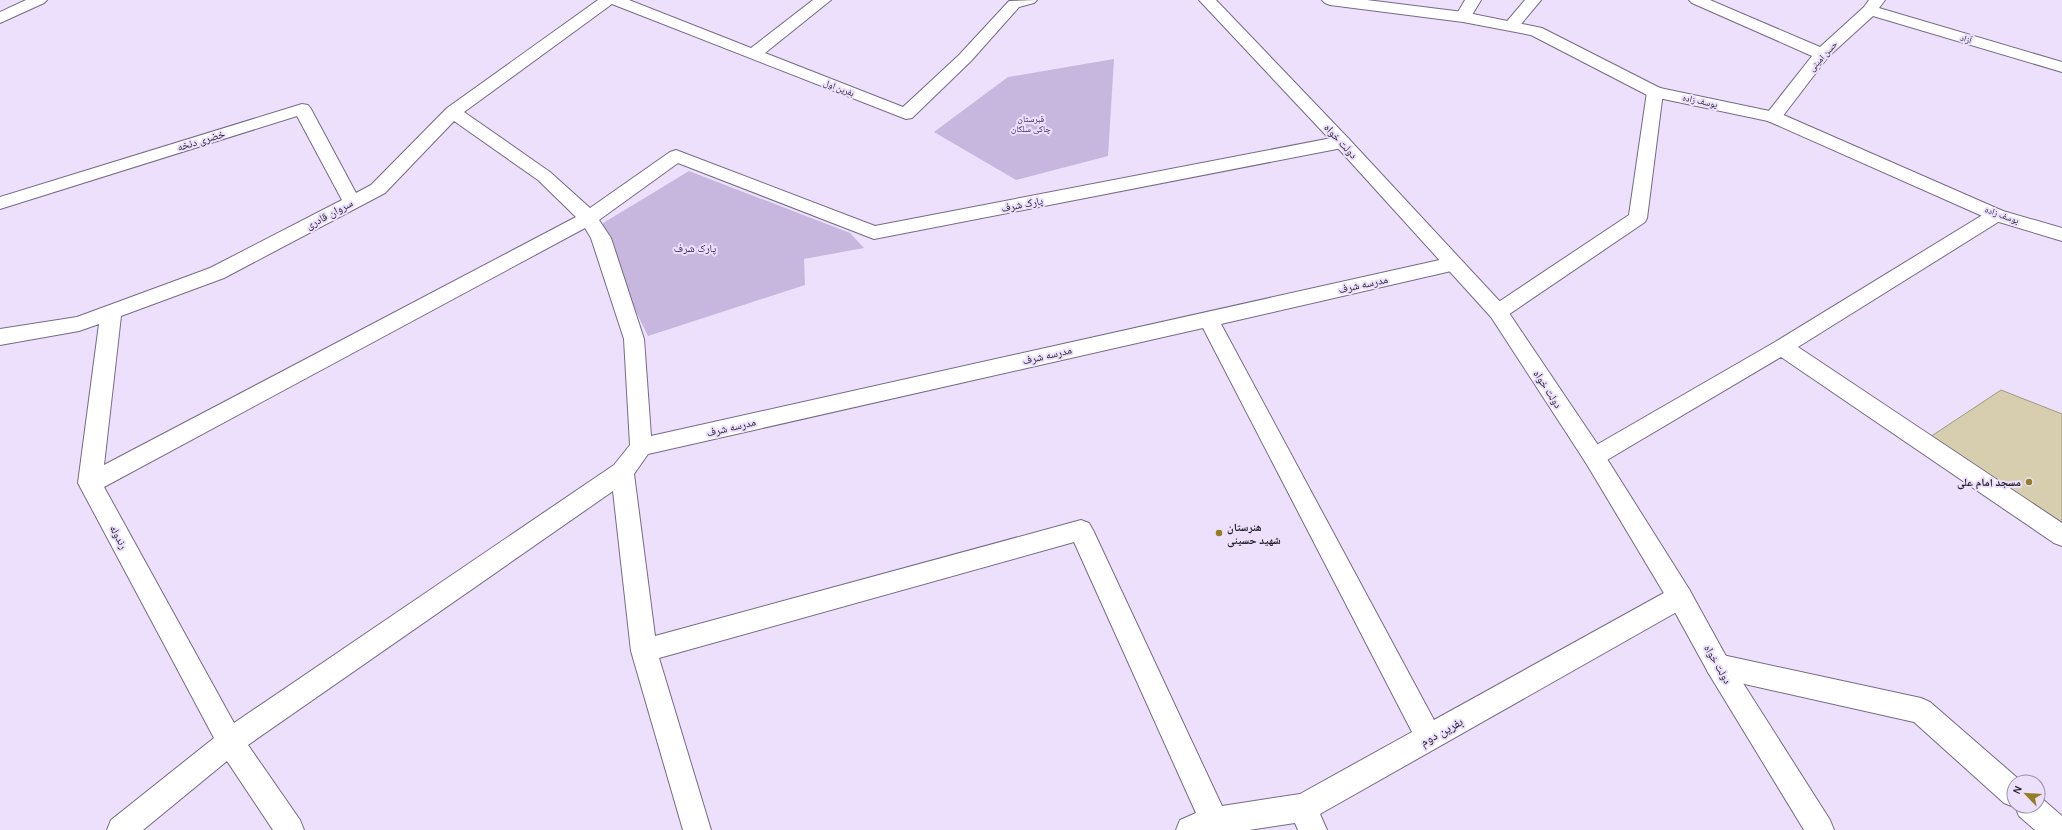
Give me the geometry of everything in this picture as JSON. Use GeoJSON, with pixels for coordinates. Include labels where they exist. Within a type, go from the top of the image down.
{"type":"FeatureCollection","features":[{"type":"Feature","properties":{"kind":"street"},"geometry":{"type":"LineString","coordinates":[[0,18],[38,0]]}},
{"type":"Feature","properties":{"kind":"street","name":"سروان قادری"},"geometry":{"type":"LineString","coordinates":[[0,337],[78,324],[217,273],[378,189],[453,112],[608,0]]}},
{"type":"Feature","properties":{"kind":"street","name":"بفرین اول"},"geometry":{"type":"LineString","coordinates":[[615,0],[906,114],[965,58],[1017,1]]}},
{"type":"Feature","properties":{"kind":"street"},"geometry":{"type":"LineString","coordinates":[[753,54],[823,0]]}},
{"type":"Feature","properties":{"kind":"street","name":"دولت خواه"},"geometry":{"type":"LineString","coordinates":[[1207,0],[1342,142],[1498,312],[1594,457],[1680,597],[1718,666],[1820,830]]}},
{"type":"Feature","properties":{"kind":"street","name":"یوسف زاده"},"geometry":{"type":"LineString","coordinates":[[1330,0],[1463,17],[1536,31],[1655,92],[1772,117],[1840,144],[1996,215],[2062,235]]}},
{"type":"Feature","properties":{"kind":"street"},"geometry":{"type":"LineString","coordinates":[[1463,17],[1473,0]]}},
{"type":"Feature","properties":{"kind":"street"},"geometry":{"type":"LineString","coordinates":[[1511,26],[1533,0]]}},
{"type":"Feature","properties":{"kind":"street"},"geometry":{"type":"LineString","coordinates":[[1696,0],[1822,54]]}},
{"type":"Feature","properties":{"kind":"street","name":"حسن امینی"},"geometry":{"type":"LineString","coordinates":[[1772,117],[1822,54],[1873,5]]}},
{"type":"Feature","properties":{"kind":"street","name":"آزاد"},"geometry":{"type":"LineString","coordinates":[[1873,5],[2062,67]]}},
{"type":"Feature","properties":{"kind":"street"},"geometry":{"type":"LineString","coordinates":[[1498,312],[1638,218],[1655,92]]}},
{"type":"Feature","properties":{"kind":"street","name":"خضری دنخه"},"geometry":{"type":"LineString","coordinates":[[0,203],[302,109],[352,202]]}},
{"type":"Feature","properties":{"kind":"street"},"geometry":{"type":"LineString","coordinates":[[121,830],[230,742],[622,472],[641,447],[634,338],[601,238],[589,218],[544,176],[453,112]]}},
{"type":"Feature","properties":{"kind":"street","name":"پارک شرف"},"geometry":{"type":"LineString","coordinates":[[589,218],[676,156],[874,233],[1342,142]]}},
{"type":"Feature","properties":{"kind":"street"},"geometry":{"type":"LineString","coordinates":[[1594,457],[1782,347],[1996,215]]}},
{"type":"Feature","properties":{"kind":"street"},"geometry":{"type":"LineString","coordinates":[[90,483],[589,218]]}},
{"type":"Feature","properties":{"kind":"street","name":"مدرسه شرف"},"geometry":{"type":"LineString","coordinates":[[641,447],[1208,318],[1454,264]]}},
{"type":"Feature","properties":{"kind":"street"},"geometry":{"type":"LineString","coordinates":[[90,483],[111,312]]}},
{"type":"Feature","properties":{"kind":"street"},"geometry":{"type":"LineString","coordinates":[[1208,318],[1429,737]]}},
{"type":"Feature","properties":{"kind":"street"},"geometry":{"type":"LineString","coordinates":[[1782,347],[2062,536]]}},
{"type":"Feature","properties":{"kind":"street"},"geometry":{"type":"LineString","coordinates":[[622,472],[644,651],[697,830]]}},
{"type":"Feature","properties":{"kind":"street","name":"رندوله"},"geometry":{"type":"LineString","coordinates":[[90,483],[230,742],[290,830]]}},
{"type":"Feature","properties":{"kind":"street"},"geometry":{"type":"LineString","coordinates":[[644,651],[1081,530],[1214,821]]}},
{"type":"Feature","properties":{"kind":"street","name":"بفرین دوم"},"geometry":{"type":"LineString","coordinates":[[1190,830],[1214,821],[1308,819],[1429,737],[1680,597]]}},
{"type":"Feature","properties":{"kind":"street"},"geometry":{"type":"LineString","coordinates":[[1718,666],[1921,711],[2006,786]]}},
{"type":"Feature","properties":{"kind":"street"},"geometry":{"type":"LineString","coordinates":[[2038,814],[2056,830]]}},
{"type":"Feature","properties":{"kind":"green space","name":"قبرستان چاکی سلکان"},"geometry":{"type":"Polygon","coordinates":[[[1114,59],[1108,156],[1016,180],[934,132],[1008,77],[1114,59]]]}},
{"type":"Feature","properties":{"kind":"green space","name":"پارک شرف"},"geometry":{"type":"Polygon","coordinates":[[[689,171],[850,233],[864,248],[804,259],[805,285],[648,336],[595,228],[689,171]]]}},
{"type":"Feature","properties":{"kind":"building","name":"مسجد امام علی"},"geometry":{"type":"Polygon","coordinates":[[[2001,390],[2062,414],[2062,527],[1930,437],[2001,390]]]}},
{"type":"Feature","properties":{"kind":"place","name":"مسجد امام علی"},"geometry":{"type":"Point","coordinates":[2029,482]}},
{"type":"Feature","properties":{"kind":"place","name":"هنرستان شهید حسینی"},"geometry":{"type":"Point","coordinates":[1219,533]}}]}
